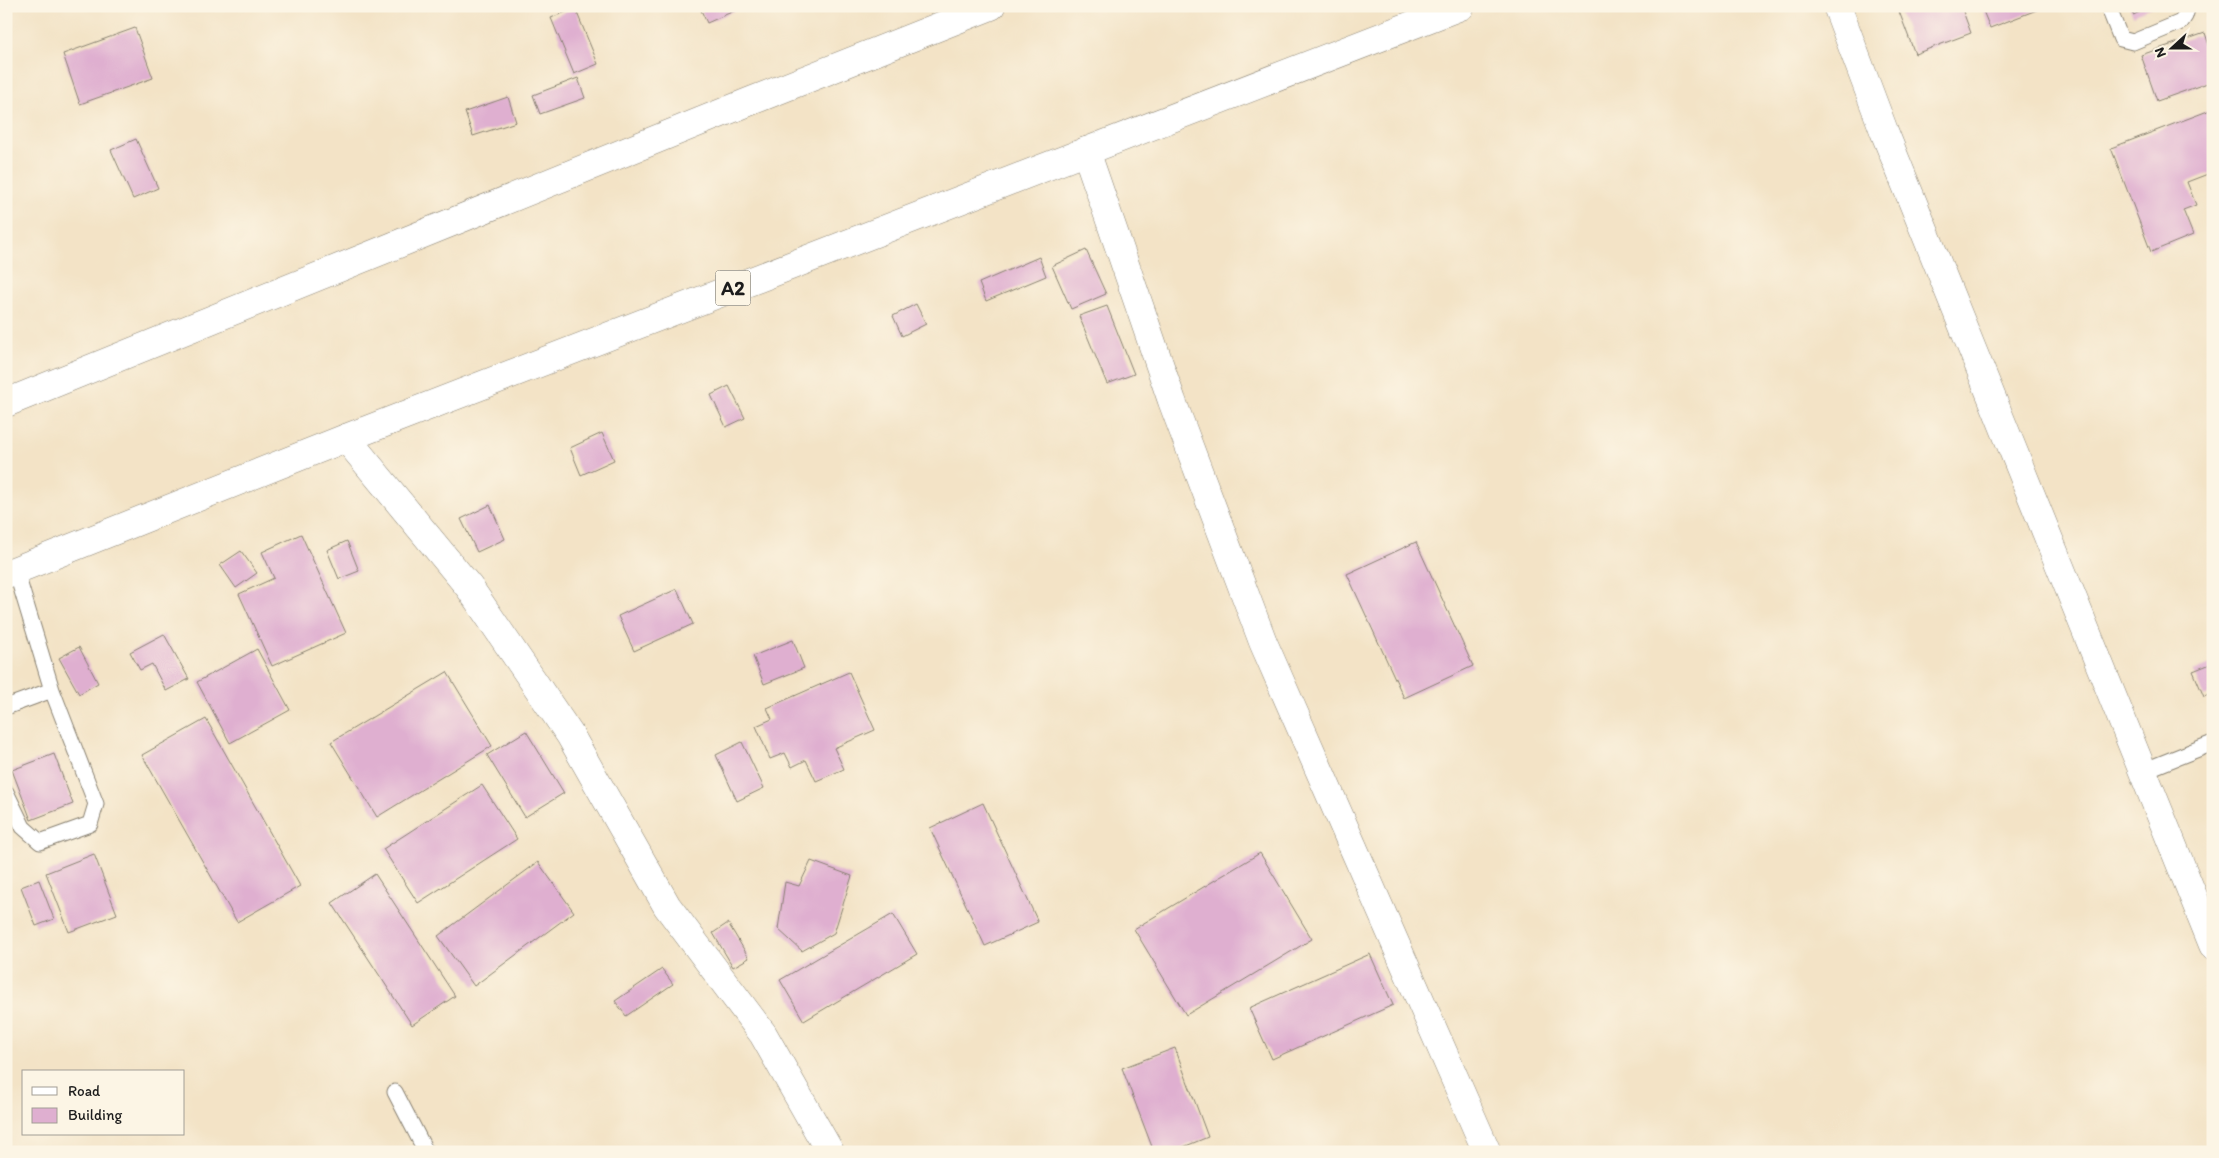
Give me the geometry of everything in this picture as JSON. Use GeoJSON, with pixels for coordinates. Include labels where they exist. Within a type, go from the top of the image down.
{"type":"FeatureCollection","features":[{"type":"Feature","properties":{"kind":"main road"},"geometry":{"type":"LineString","coordinates":[[6,404],[751,101],[991,6]]}},
{"type":"Feature","properties":{"kind":"main road","name":"A2"},"geometry":{"type":"LineString","coordinates":[[11,572],[346,438],[1461,6]]}},
{"type":"Feature","properties":{"kind":"main road"},"geometry":{"type":"LineString","coordinates":[[1837,6],[1884,131],[2213,945]]}},
{"type":"Feature","properties":{"kind":"main road"},"geometry":{"type":"LineString","coordinates":[[1086,151],[1172,401],[1263,642],[1487,1152]]}},
{"type":"Feature","properties":{"kind":"main road"},"geometry":{"type":"LineString","coordinates":[[346,438],[469,587],[570,735],[667,906],[763,1034],[830,1152]]}},
{"type":"Feature","properties":{"kind":"lane"},"geometry":{"type":"LineString","coordinates":[[2108,6],[2121,39],[2134,42],[2181,22],[2188,6]]}},
{"type":"Feature","properties":{"kind":"lane"},"geometry":{"type":"LineString","coordinates":[[6,792],[23,827],[40,842],[90,824],[94,816],[96,804],[52,690],[11,572]]}},
{"type":"Feature","properties":{"kind":"lane"},"geometry":{"type":"LineString","coordinates":[[6,707],[52,690]]}},
{"type":"Feature","properties":{"kind":"lane"},"geometry":{"type":"LineString","coordinates":[[2142,772],[2213,743]]}},
{"type":"Feature","properties":{"kind":"lane"},"geometry":{"type":"LineString","coordinates":[[395,1092],[426,1152]]}},
{"type":"Feature","properties":{"kind":"building"},"geometry":{"type":"Polygon","coordinates":[[[699,6],[745,6],[707,23],[699,6]]]}},
{"type":"Feature","properties":{"kind":"building"},"geometry":{"type":"Polygon","coordinates":[[[1897,6],[1961,6],[1971,33],[1915,54],[1897,6]]]}},
{"type":"Feature","properties":{"kind":"building"},"geometry":{"type":"Polygon","coordinates":[[[1981,6],[2047,6],[1990,28],[1981,6]]]}},
{"type":"Feature","properties":{"kind":"building"},"geometry":{"type":"Polygon","coordinates":[[[2129,6],[2154,6],[2133,15],[2129,6]]]}},
{"type":"Feature","properties":{"kind":"building"},"geometry":{"type":"Polygon","coordinates":[[[575,8],[598,64],[574,74],[551,18],[575,8]]]}},
{"type":"Feature","properties":{"kind":"building"},"geometry":{"type":"Polygon","coordinates":[[[135,28],[153,78],[80,104],[63,54],[135,28]]]}},
{"type":"Feature","properties":{"kind":"building"},"geometry":{"type":"Polygon","coordinates":[[[2205,33],[2213,57],[2213,81],[2157,101],[2141,55],[2205,33]]]}},
{"type":"Feature","properties":{"kind":"building"},"geometry":{"type":"Polygon","coordinates":[[[578,78],[585,98],[540,114],[533,95],[578,78]]]}},
{"type":"Feature","properties":{"kind":"building"},"geometry":{"type":"Polygon","coordinates":[[[508,97],[516,122],[473,136],[465,112],[508,97]]]}},
{"type":"Feature","properties":{"kind":"building"},"geometry":{"type":"Polygon","coordinates":[[[2213,109],[2213,172],[2187,182],[2196,205],[2183,210],[2193,235],[2151,252],[2111,148],[2213,109]]]}},
{"type":"Feature","properties":{"kind":"building"},"geometry":{"type":"Polygon","coordinates":[[[136,139],[158,188],[133,199],[111,150],[136,139]]]}},
{"type":"Feature","properties":{"kind":"building"},"geometry":{"type":"Polygon","coordinates":[[[1086,250],[1106,294],[1071,309],[1052,266],[1086,250]]]}},
{"type":"Feature","properties":{"kind":"building"},"geometry":{"type":"Polygon","coordinates":[[[1039,257],[1046,276],[986,301],[979,283],[1039,257]]]}},
{"type":"Feature","properties":{"kind":"building"},"geometry":{"type":"Polygon","coordinates":[[[916,304],[926,324],[902,336],[893,316],[916,304]]]}},
{"type":"Feature","properties":{"kind":"building"},"geometry":{"type":"Polygon","coordinates":[[[1107,306],[1134,374],[1107,384],[1079,316],[1107,306]]]}},
{"type":"Feature","properties":{"kind":"building"},"geometry":{"type":"Polygon","coordinates":[[[729,386],[745,418],[726,427],[711,395],[729,386]]]}},
{"type":"Feature","properties":{"kind":"building"},"geometry":{"type":"Polygon","coordinates":[[[602,433],[614,460],[581,475],[570,448],[602,433]]]}},
{"type":"Feature","properties":{"kind":"building"},"geometry":{"type":"Polygon","coordinates":[[[490,505],[505,539],[477,552],[461,519],[490,505]]]}},
{"type":"Feature","properties":{"kind":"building"},"geometry":{"type":"Polygon","coordinates":[[[301,534],[346,633],[272,666],[239,594],[274,578],[262,552],[301,534]]]}},
{"type":"Feature","properties":{"kind":"building"},"geometry":{"type":"Polygon","coordinates":[[[347,541],[359,571],[339,579],[327,550],[347,541]]]}},
{"type":"Feature","properties":{"kind":"building"},"geometry":{"type":"Polygon","coordinates":[[[1416,542],[1473,666],[1404,698],[1347,574],[1416,542]]]}},
{"type":"Feature","properties":{"kind":"building"},"geometry":{"type":"Polygon","coordinates":[[[241,551],[257,573],[236,588],[220,565],[241,551]]]}},
{"type":"Feature","properties":{"kind":"building"},"geometry":{"type":"Polygon","coordinates":[[[677,589],[693,624],[634,651],[618,616],[677,589]]]}},
{"type":"Feature","properties":{"kind":"building"},"geometry":{"type":"Polygon","coordinates":[[[164,634],[189,679],[166,691],[152,664],[140,670],[130,652],[164,634]]]}},
{"type":"Feature","properties":{"kind":"building"},"geometry":{"type":"Polygon","coordinates":[[[793,640],[804,668],[764,684],[753,656],[793,640]]]}},
{"type":"Feature","properties":{"kind":"building"},"geometry":{"type":"Polygon","coordinates":[[[79,647],[98,683],[79,694],[59,658],[79,647]]]}},
{"type":"Feature","properties":{"kind":"building"},"geometry":{"type":"Polygon","coordinates":[[[257,649],[290,710],[230,743],[197,682],[257,649]]]}},
{"type":"Feature","properties":{"kind":"building"},"geometry":{"type":"Polygon","coordinates":[[[2213,663],[2213,693],[2204,697],[2193,671],[2213,663]]]}},
{"type":"Feature","properties":{"kind":"building"},"geometry":{"type":"Polygon","coordinates":[[[447,672],[492,746],[377,817],[331,742],[447,672]]]}},
{"type":"Feature","properties":{"kind":"building"},"geometry":{"type":"Polygon","coordinates":[[[849,672],[875,730],[834,748],[844,769],[816,781],[806,760],[792,767],[785,753],[770,759],[756,726],[772,719],[767,708],[849,672]]]}},
{"type":"Feature","properties":{"kind":"building"},"geometry":{"type":"Polygon","coordinates":[[[206,719],[300,886],[237,922],[142,755],[206,719]]]}},
{"type":"Feature","properties":{"kind":"building"},"geometry":{"type":"Polygon","coordinates":[[[526,731],[564,793],[525,817],[487,755],[526,731]]]}},
{"type":"Feature","properties":{"kind":"building"},"geometry":{"type":"Polygon","coordinates":[[[742,742],[764,788],[737,801],[716,755],[742,742]]]}},
{"type":"Feature","properties":{"kind":"building"},"geometry":{"type":"Polygon","coordinates":[[[54,754],[73,804],[31,820],[12,770],[54,754]]]}},
{"type":"Feature","properties":{"kind":"building"},"geometry":{"type":"Polygon","coordinates":[[[482,785],[517,839],[418,903],[383,849],[482,785]]]}},
{"type":"Feature","properties":{"kind":"building"},"geometry":{"type":"Polygon","coordinates":[[[983,803],[1038,922],[985,946],[930,828],[983,803]]]}},
{"type":"Feature","properties":{"kind":"building"},"geometry":{"type":"Polygon","coordinates":[[[1260,853],[1312,939],[1186,1015],[1134,929],[1260,853]]]}},
{"type":"Feature","properties":{"kind":"building"},"geometry":{"type":"Polygon","coordinates":[[[94,854],[117,914],[69,932],[46,873],[94,854]]]}},
{"type":"Feature","properties":{"kind":"building"},"geometry":{"type":"Polygon","coordinates":[[[811,861],[852,876],[834,933],[802,951],[778,929],[785,882],[799,886],[811,861]]]}},
{"type":"Feature","properties":{"kind":"building"},"geometry":{"type":"Polygon","coordinates":[[[538,862],[574,912],[474,986],[438,936],[538,862]]]}},
{"type":"Feature","properties":{"kind":"building"},"geometry":{"type":"Polygon","coordinates":[[[375,874],[455,996],[412,1025],[332,903],[375,874]]]}},
{"type":"Feature","properties":{"kind":"building"},"geometry":{"type":"Polygon","coordinates":[[[39,880],[54,919],[36,926],[21,887],[39,880]]]}},
{"type":"Feature","properties":{"kind":"building"},"geometry":{"type":"Polygon","coordinates":[[[893,914],[917,954],[804,1021],[780,980],[893,914]]]}},
{"type":"Feature","properties":{"kind":"building"},"geometry":{"type":"Polygon","coordinates":[[[728,923],[749,958],[733,967],[713,933],[728,923]]]}},
{"type":"Feature","properties":{"kind":"building"},"geometry":{"type":"Polygon","coordinates":[[[1370,954],[1393,1005],[1272,1059],[1249,1008],[1370,954]]]}},
{"type":"Feature","properties":{"kind":"building"},"geometry":{"type":"Polygon","coordinates":[[[662,969],[673,984],[626,1016],[615,1001],[662,969]]]}},
{"type":"Feature","properties":{"kind":"building"},"geometry":{"type":"Polygon","coordinates":[[[1175,1048],[1208,1137],[1171,1152],[1154,1152],[1122,1068],[1175,1048]]]}}]}
